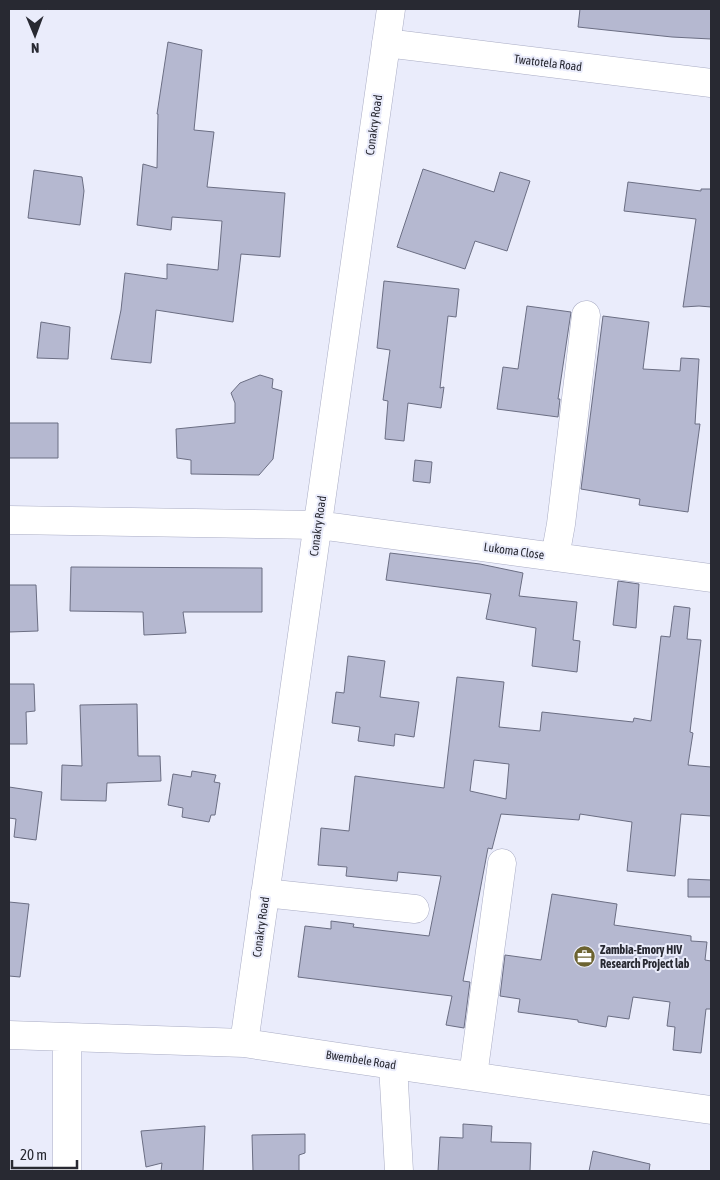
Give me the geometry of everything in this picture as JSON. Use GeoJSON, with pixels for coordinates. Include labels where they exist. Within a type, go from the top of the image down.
{"type":"FeatureCollection","features":[{"type":"Feature","properties":{"kind":"street","name":"Conakry Road"},"geometry":{"type":"LineString","coordinates":[[244,1043],[391,9]]}},
{"type":"Feature","properties":{"kind":"street","name":"Twatotela Road"},"geometry":{"type":"LineString","coordinates":[[386,43],[711,83]]}},
{"type":"Feature","properties":{"kind":"street"},"geometry":{"type":"LineString","coordinates":[[555,557],[561,524],[586,315]]}},
{"type":"Feature","properties":{"kind":"street","name":"Lukoma Close"},"geometry":{"type":"LineString","coordinates":[[9,520],[318,525],[711,578]]}},
{"type":"Feature","properties":{"kind":"street"},"geometry":{"type":"LineString","coordinates":[[473,1076],[502,863]]}},
{"type":"Feature","properties":{"kind":"street"},"geometry":{"type":"LineString","coordinates":[[265,893],[415,909]]}},
{"type":"Feature","properties":{"kind":"street","name":"Bwembele Road"},"geometry":{"type":"LineString","coordinates":[[9,1035],[244,1043],[711,1110]]}},
{"type":"Feature","properties":{"kind":"street"},"geometry":{"type":"LineString","coordinates":[[67,1037],[67,1171]]}},
{"type":"Feature","properties":{"kind":"street"},"geometry":{"type":"LineString","coordinates":[[393,1065],[399,1171]]}},
{"type":"Feature","properties":{"kind":"building"},"geometry":{"type":"Polygon","coordinates":[[[580,9],[711,9],[711,39],[672,37],[578,27],[580,9]]]}},
{"type":"Feature","properties":{"kind":"building"},"geometry":{"type":"Polygon","coordinates":[[[168,42],[202,50],[194,130],[214,132],[207,187],[285,193],[280,257],[241,254],[233,322],[156,310],[151,363],[111,359],[121,310],[125,273],[167,279],[167,264],[218,270],[222,221],[172,217],[171,230],[137,225],[143,164],[157,168],[157,114],[168,42]]]}},
{"type":"Feature","properties":{"kind":"building"},"geometry":{"type":"Polygon","coordinates":[[[423,169],[494,192],[500,172],[530,181],[507,251],[475,241],[465,269],[397,247],[423,169]]]}},
{"type":"Feature","properties":{"kind":"building"},"geometry":{"type":"Polygon","coordinates":[[[34,170],[82,177],[84,191],[80,225],[28,218],[34,170]]]}},
{"type":"Feature","properties":{"kind":"building"},"geometry":{"type":"Polygon","coordinates":[[[628,182],[701,191],[701,189],[711,189],[711,307],[683,307],[696,219],[624,211],[628,182]]]}},
{"type":"Feature","properties":{"kind":"building"},"geometry":{"type":"Polygon","coordinates":[[[384,281],[459,289],[456,317],[448,316],[440,388],[444,387],[441,408],[408,403],[404,441],[385,439],[388,401],[383,400],[390,350],[377,348],[384,281]]]}},
{"type":"Feature","properties":{"kind":"building"},"geometry":{"type":"Polygon","coordinates":[[[527,306],[571,312],[558,399],[560,399],[558,417],[497,409],[503,367],[518,369],[527,306]]]}},
{"type":"Feature","properties":{"kind":"building"},"geometry":{"type":"Polygon","coordinates":[[[603,316],[649,322],[643,369],[680,371],[681,358],[699,359],[695,424],[700,424],[688,512],[639,505],[640,499],[581,489],[603,316]]]}},
{"type":"Feature","properties":{"kind":"building"},"geometry":{"type":"Polygon","coordinates":[[[41,322],[70,327],[68,359],[37,358],[41,322]]]}},
{"type":"Feature","properties":{"kind":"building"},"geometry":{"type":"Polygon","coordinates":[[[260,375],[273,379],[272,388],[282,391],[273,459],[259,475],[191,474],[191,460],[177,458],[176,429],[235,423],[235,403],[231,393],[240,383],[260,375]]]}},
{"type":"Feature","properties":{"kind":"building"},"geometry":{"type":"Polygon","coordinates":[[[9,423],[58,423],[58,458],[9,458],[9,423]]]}},
{"type":"Feature","properties":{"kind":"building"},"geometry":{"type":"Polygon","coordinates":[[[415,460],[432,462],[430,483],[413,481],[415,460]]]}},
{"type":"Feature","properties":{"kind":"building"},"geometry":{"type":"Polygon","coordinates":[[[390,553],[480,564],[523,573],[519,596],[577,602],[573,640],[580,641],[577,672],[532,666],[536,628],[486,619],[491,594],[386,580],[390,553]]]}},
{"type":"Feature","properties":{"kind":"building"},"geometry":{"type":"Polygon","coordinates":[[[71,567],[262,568],[262,612],[183,612],[186,633],[144,635],[143,612],[70,611],[71,567]]]}},
{"type":"Feature","properties":{"kind":"building"},"geometry":{"type":"Polygon","coordinates":[[[618,581],[639,584],[636,628],[613,625],[618,581]]]}},
{"type":"Feature","properties":{"kind":"building"},"geometry":{"type":"Polygon","coordinates":[[[9,585],[36,585],[38,631],[9,632],[9,585]]]}},
{"type":"Feature","properties":{"kind":"building"},"geometry":{"type":"Polygon","coordinates":[[[674,606],[690,608],[687,639],[701,640],[690,732],[693,733],[688,765],[711,767],[711,816],[681,814],[675,876],[627,871],[632,822],[580,814],[579,820],[501,814],[492,849],[488,848],[463,981],[470,982],[464,1028],[446,1025],[452,996],[298,977],[305,926],[331,929],[331,921],[354,924],[353,927],[429,936],[441,876],[398,872],[397,881],[346,876],[347,867],[318,865],[321,828],[349,831],[355,776],[444,788],[457,677],[504,682],[499,727],[540,731],[542,712],[633,722],[634,718],[651,721],[661,636],[670,637],[674,606]],[[474,760],[470,791],[506,799],[509,764],[474,760]]]}},
{"type":"Feature","properties":{"kind":"building"},"geometry":{"type":"Polygon","coordinates":[[[348,656],[385,661],[380,697],[419,702],[414,737],[395,734],[394,746],[358,741],[360,727],[332,723],[336,692],[344,693],[348,656]]]}},
{"type":"Feature","properties":{"kind":"building"},"geometry":{"type":"Polygon","coordinates":[[[9,684],[34,684],[35,711],[26,712],[27,744],[9,744],[9,684]]]}},
{"type":"Feature","properties":{"kind":"building"},"geometry":{"type":"Polygon","coordinates":[[[137,704],[138,756],[160,756],[161,781],[107,783],[106,801],[61,800],[62,765],[82,766],[80,705],[137,704]]]}},
{"type":"Feature","properties":{"kind":"building"},"geometry":{"type":"Polygon","coordinates":[[[192,771],[216,775],[214,782],[220,783],[215,815],[211,815],[209,822],[182,817],[183,808],[168,805],[173,774],[191,777],[192,771]]]}},
{"type":"Feature","properties":{"kind":"building"},"geometry":{"type":"Polygon","coordinates":[[[9,787],[42,792],[36,840],[14,837],[16,819],[9,818],[9,787]]]}},
{"type":"Feature","properties":{"kind":"building"},"geometry":{"type":"Polygon","coordinates":[[[688,879],[711,880],[711,897],[688,897],[688,879]]]}},
{"type":"Feature","properties":{"kind":"building"},"geometry":{"type":"Polygon","coordinates":[[[552,894],[617,904],[614,925],[691,936],[691,941],[707,942],[705,960],[711,961],[711,1009],[706,1009],[701,1053],[673,1050],[675,1027],[667,1026],[670,1002],[633,997],[629,1019],[608,1016],[606,1027],[578,1022],[578,1020],[518,1012],[520,999],[500,996],[505,955],[541,960],[552,894]]]}},
{"type":"Feature","properties":{"kind":"building"},"geometry":{"type":"Polygon","coordinates":[[[9,902],[29,904],[20,977],[9,976],[9,902]]]}},
{"type":"Feature","properties":{"kind":"building"},"geometry":{"type":"Polygon","coordinates":[[[463,1124],[492,1126],[491,1142],[531,1143],[530,1171],[438,1171],[440,1137],[463,1138],[463,1124]]]}},
{"type":"Feature","properties":{"kind":"building"},"geometry":{"type":"Polygon","coordinates":[[[205,1126],[203,1171],[161,1171],[162,1163],[146,1167],[141,1131],[205,1126]]]}},
{"type":"Feature","properties":{"kind":"building"},"geometry":{"type":"Polygon","coordinates":[[[305,1134],[305,1153],[299,1155],[299,1171],[253,1171],[252,1135],[305,1134]]]}},
{"type":"Feature","properties":{"kind":"building"},"geometry":{"type":"Polygon","coordinates":[[[593,1151],[650,1164],[649,1171],[589,1171],[593,1151]]]}},
{"type":"Feature","properties":{"kind":"place","name":"Zambia-Emory HIV Research Project lab"},"geometry":{"type":"Point","coordinates":[584,957]}}]}
